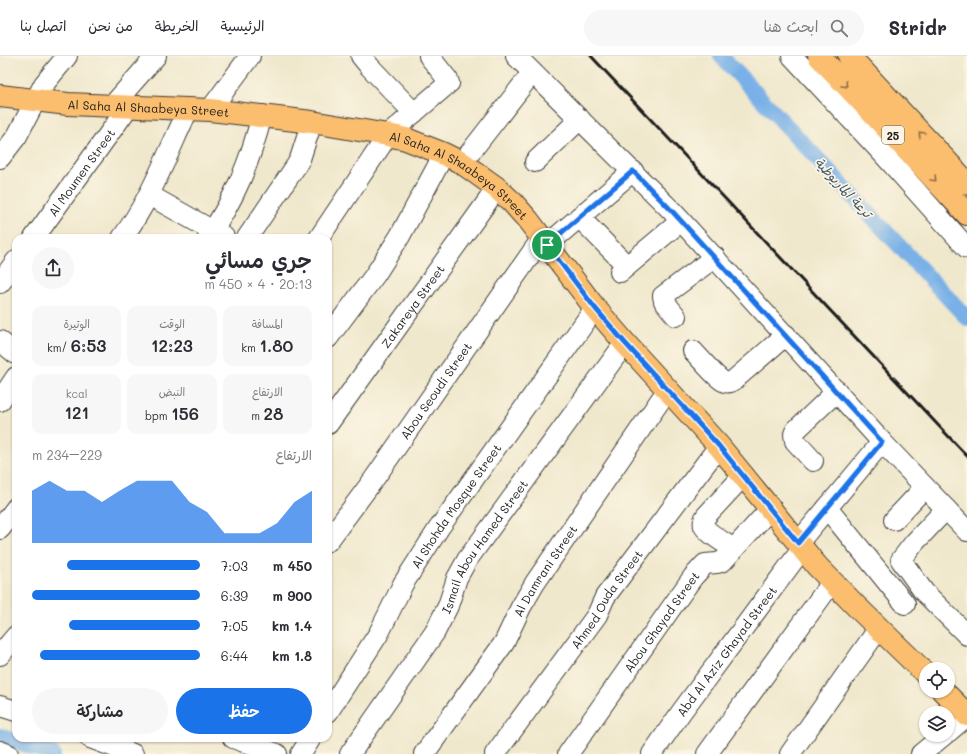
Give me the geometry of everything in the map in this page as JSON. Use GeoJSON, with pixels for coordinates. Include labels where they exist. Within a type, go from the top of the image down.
{"type":"FeatureCollection","features":[{"type":"Feature","properties":{"kind":"main road","name":"25"},"geometry":{"type":"LineString","coordinates":[[819,56],[967,214]]}},
{"type":"Feature","properties":{"kind":"main road","name":"25"},"geometry":{"type":"LineString","coordinates":[[849,56],[967,183]]}},
{"type":"Feature","properties":{"kind":"main road","name":"Al Saha Al Shaabeya Street"},"geometry":{"type":"LineString","coordinates":[[0,96],[68,104],[189,108],[262,115],[388,135],[424,145],[453,159],[496,188],[513,203],[595,308],[744,475],[800,546],[832,582],[919,667]]}},
{"type":"Feature","properties":{"kind":"main road"},"geometry":{"type":"LineString","coordinates":[[950,698],[967,716]]}},
{"type":"Feature","properties":{"kind":"street"},"geometry":{"type":"LineString","coordinates":[[0,158],[17,136],[44,84],[67,56]]}},
{"type":"Feature","properties":{"kind":"street","name":"Al Moumen Street"},"geometry":{"type":"LineString","coordinates":[[37,234],[121,106],[156,56]]}},
{"type":"Feature","properties":{"kind":"street"},"geometry":{"type":"LineString","coordinates":[[210,110],[250,56]]}},
{"type":"Feature","properties":{"kind":"street"},"geometry":{"type":"LineString","coordinates":[[361,56],[414,113]]}},
{"type":"Feature","properties":{"kind":"street"},"geometry":{"type":"LineString","coordinates":[[322,234],[388,135],[449,83],[429,56]]}},
{"type":"Feature","properties":{"kind":"street"},"geometry":{"type":"LineString","coordinates":[[516,56],[633,171],[681,221],[882,442],[967,531]]}},
{"type":"Feature","properties":{"kind":"street"},"geometry":{"type":"LineString","coordinates":[[792,56],[884,155],[967,248]]}},
{"type":"Feature","properties":{"kind":"street"},"geometry":{"type":"LineString","coordinates":[[332,333],[370,282],[453,159],[532,73]]}},
{"type":"Feature","properties":{"kind":"street"},"geometry":{"type":"LineString","coordinates":[[125,234],[149,196],[189,108]]}},
{"type":"Feature","properties":{"kind":"street"},"geometry":{"type":"LineString","coordinates":[[216,234],[243,175],[254,145],[262,115]]}},
{"type":"Feature","properties":{"kind":"street"},"geometry":{"type":"LineString","coordinates":[[535,162],[580,119]]}},
{"type":"Feature","properties":{"kind":"street"},"geometry":{"type":"LineString","coordinates":[[249,234],[300,159],[312,122]]}},
{"type":"Feature","properties":{"kind":"street","name":"Abou Seoudi Street"},"geometry":{"type":"LineString","coordinates":[[332,536],[544,241],[579,217],[633,171]]}},
{"type":"Feature","properties":{"kind":"street","name":"Zakareya Street"},"geometry":{"type":"LineString","coordinates":[[332,418],[496,188]]}},
{"type":"Feature","properties":{"kind":"street"},"geometry":{"type":"LineString","coordinates":[[149,196],[212,234]]}},
{"type":"Feature","properties":{"kind":"street"},"geometry":{"type":"LineString","coordinates":[[579,217],[623,269],[681,221]]}},
{"type":"Feature","properties":{"kind":"street"},"geometry":{"type":"LineString","coordinates":[[676,316],[664,301],[663,296],[715,257]]}},
{"type":"Feature","properties":{"kind":"street"},"geometry":{"type":"LineString","coordinates":[[0,283],[12,266]]}},
{"type":"Feature","properties":{"kind":"street","name":"Al Shohda Mosque Street"},"geometry":{"type":"LineString","coordinates":[[332,706],[372,644],[388,617],[403,584],[438,528],[595,308]]}},
{"type":"Feature","properties":{"kind":"street"},"geometry":{"type":"LineString","coordinates":[[693,351],[722,380],[725,382],[731,382],[786,335]]}},
{"type":"Feature","properties":{"kind":"street"},"geometry":{"type":"LineString","coordinates":[[0,341],[12,351]]}},
{"type":"Feature","properties":{"kind":"street","name":"Ismail Abou Hamed Street"},"geometry":{"type":"LineString","coordinates":[[350,754],[435,632],[448,606],[457,578],[467,560],[625,343]]}},
{"type":"Feature","properties":{"kind":"street"},"geometry":{"type":"LineString","coordinates":[[0,401],[12,383]]}},
{"type":"Feature","properties":{"kind":"street","name":"Al Damrani Street"},"geometry":{"type":"LineString","coordinates":[[424,754],[504,643],[534,583],[668,389]]}},
{"type":"Feature","properties":{"kind":"street"},"geometry":{"type":"LineString","coordinates":[[813,461],[795,441],[794,434],[837,391]]}},
{"type":"Feature","properties":{"kind":"street","name":"Abd Al Aziz Ghayad Street"},"geometry":{"type":"LineString","coordinates":[[652,754],[827,508],[882,442]]}},
{"type":"Feature","properties":{"kind":"street","name":"Ahmed Ouda Street"},"geometry":{"type":"LineString","coordinates":[[496,754],[597,614],[605,597],[719,446]]}},
{"type":"Feature","properties":{"kind":"street"},"geometry":{"type":"LineString","coordinates":[[733,550],[707,529],[704,521],[706,516],[744,475]]}},
{"type":"Feature","properties":{"kind":"street"},"geometry":{"type":"LineString","coordinates":[[894,520],[925,487]]}},
{"type":"Feature","properties":{"kind":"street","name":"Abou Ghayad Street"},"geometry":{"type":"LineString","coordinates":[[568,754],[693,577],[705,564],[720,562],[733,550],[771,508]]}},
{"type":"Feature","properties":{"kind":"street"},"geometry":{"type":"LineString","coordinates":[[827,508],[905,604]]}},
{"type":"Feature","properties":{"kind":"street"},"geometry":{"type":"LineString","coordinates":[[946,509],[915,542],[901,560],[924,592],[967,635]]}},
{"type":"Feature","properties":{"kind":"street"},"geometry":{"type":"LineString","coordinates":[[0,529],[12,513]]}},
{"type":"Feature","properties":{"kind":"street"},"geometry":{"type":"LineString","coordinates":[[707,754],[832,582]]}},
{"type":"Feature","properties":{"kind":"street"},"geometry":{"type":"LineString","coordinates":[[790,754],[879,628]]}},
{"type":"Feature","properties":{"kind":"street"},"geometry":{"type":"LineString","coordinates":[[12,641],[0,655],[12,660]]}},
{"type":"Feature","properties":{"kind":"street"},"geometry":{"type":"LineString","coordinates":[[0,706],[12,710]]}},
{"type":"Feature","properties":{"kind":"street"},"geometry":{"type":"LineString","coordinates":[[955,726],[967,716]]}},
{"type":"Feature","properties":{"kind":"street"},"geometry":{"type":"LineString","coordinates":[[101,742],[133,754]]}},
{"type":"Feature","properties":{"kind":"street"},"geometry":{"type":"LineString","coordinates":[[244,742],[277,754]]}},
{"type":"Feature","properties":{"kind":"street"},"geometry":{"type":"LineString","coordinates":[[301,754],[308,742]]}},
{"type":"Feature","properties":{"kind":"street"},"geometry":{"type":"LineString","coordinates":[[921,754],[936,742]]}},
{"type":"Feature","properties":{"kind":"street"},"geometry":{"type":"LineString","coordinates":[[0,752],[8,754]]}},
{"type":"Feature","properties":{"kind":"waterway","name":"ترعة الماريوطية"},"geometry":{"type":"LineString","coordinates":[[721,56],[967,318]]}},
{"type":"Feature","properties":{"kind":"waterway"},"geometry":{"type":"LineString","coordinates":[[0,736],[12,740]]}},
{"type":"Feature","properties":{"kind":"waterway"},"geometry":{"type":"LineString","coordinates":[[18,742],[53,754]]}},
{"type":"Feature","properties":{"kind":"railway"},"geometry":{"type":"LineString","coordinates":[[591,56],[967,456]]}},
{"type":"Feature","properties":{"kind":"route"},"geometry":{"type":"LineString","coordinates":[[633,171],[672,211],[812,363],[882,442],[798,543],[719,446],[595,308],[547,245],[633,171]]}}]}
